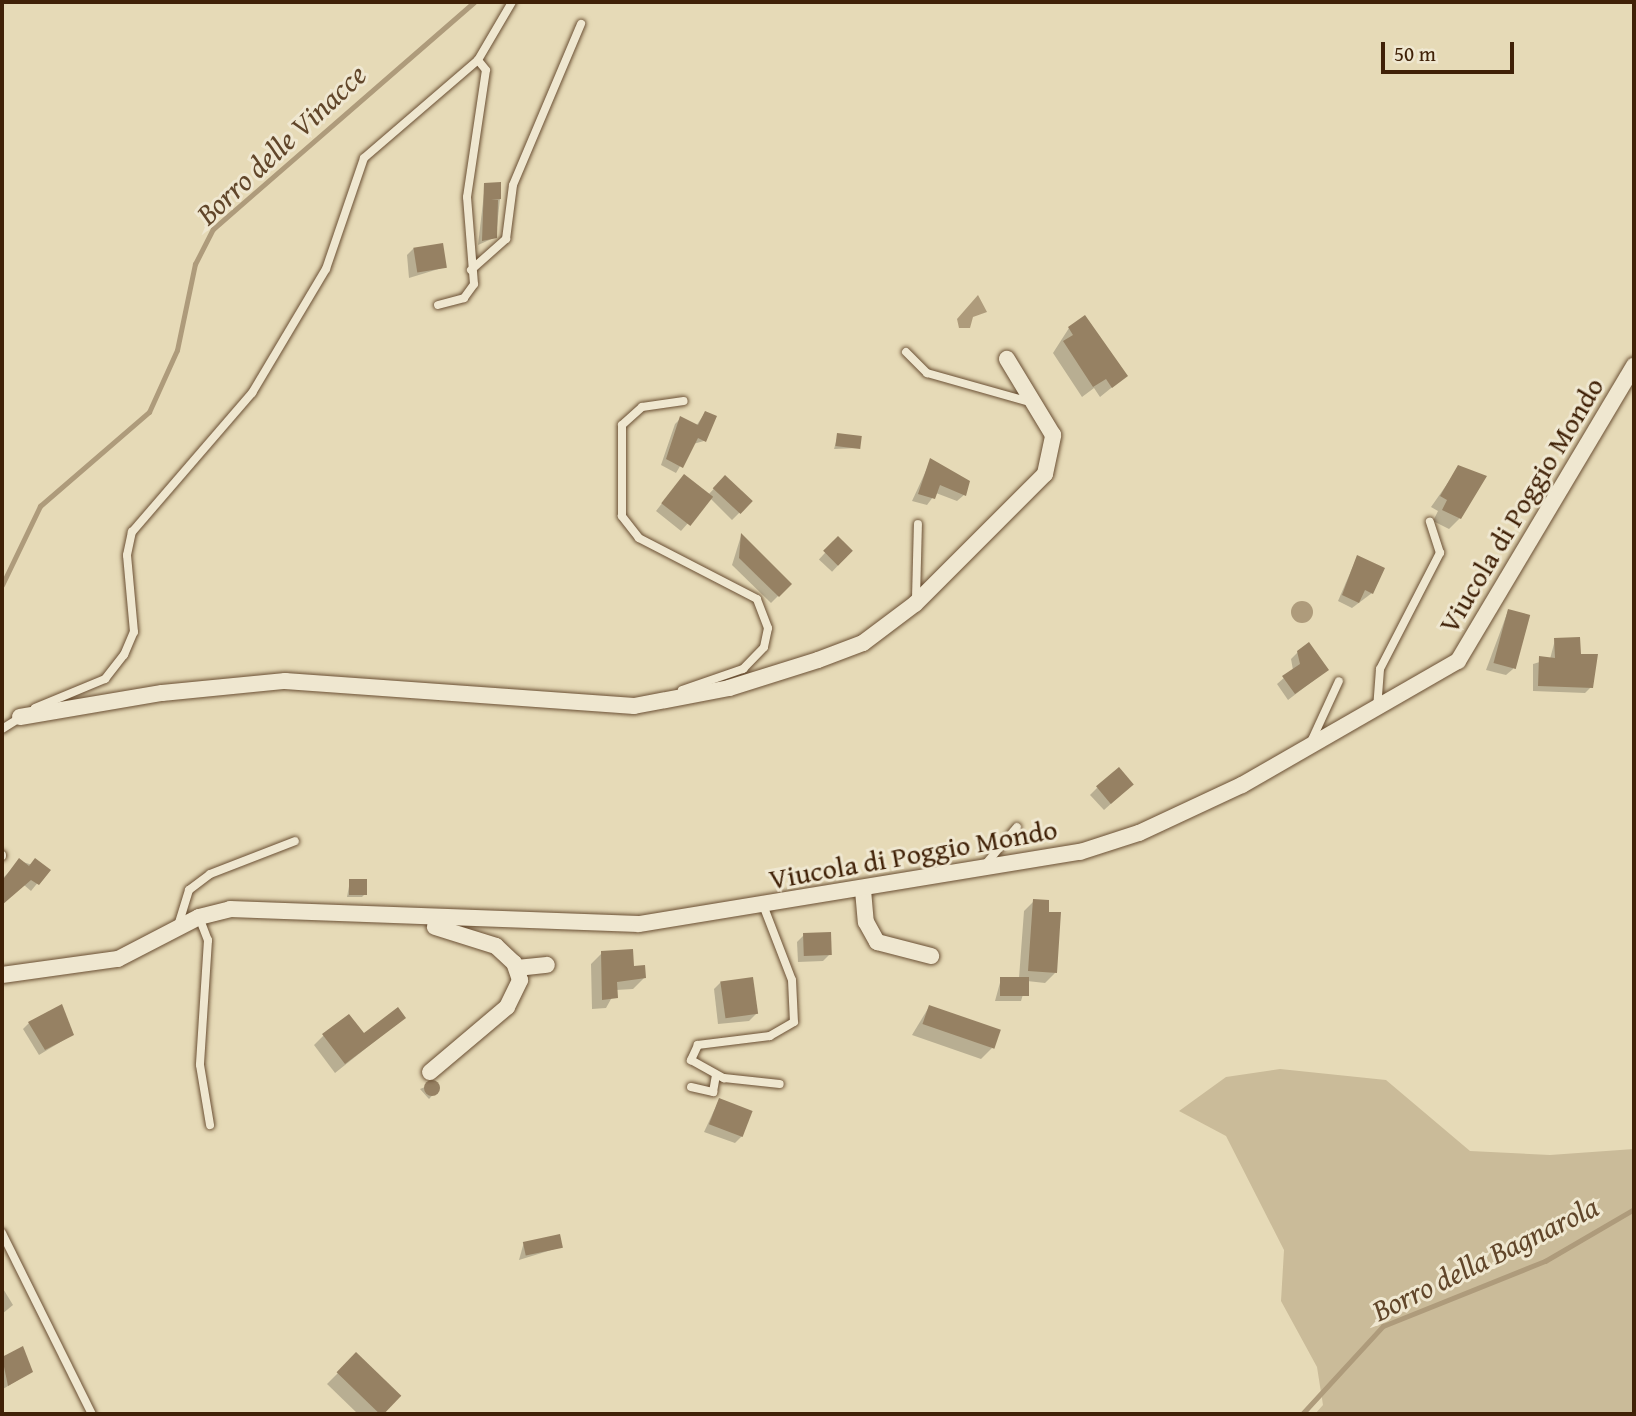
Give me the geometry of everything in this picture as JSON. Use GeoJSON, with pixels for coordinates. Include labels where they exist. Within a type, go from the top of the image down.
{"type":"FeatureCollection","features":[{"type":"Feature","properties":{"kind":"street"},"geometry":{"type":"LineString","coordinates":[[20,717],[211,687],[309,681],[608,706],[685,699],[773,675],[863,643],[915,604],[1045,474],[1053,435],[1007,359]]}},
{"type":"Feature","properties":{"kind":"street","name":"Viucola di Poggio Mondo"},"geometry":{"type":"LineString","coordinates":[[2,975],[118,959],[199,917],[230,909],[390,919],[639,924],[863,890],[984,866],[1080,852],[1139,833],[1309,747],[1458,661],[1634,366]]}},
{"type":"Feature","properties":{"kind":"street"},"geometry":{"type":"LineString","coordinates":[[863,890],[866,922],[877,942],[931,956]]}},
{"type":"Feature","properties":{"kind":"street"},"geometry":{"type":"LineString","coordinates":[[390,919],[484,940],[517,968],[519,987],[507,1007],[430,1072]]}},
{"type":"Feature","properties":{"kind":"street"},"geometry":{"type":"LineString","coordinates":[[517,968],[547,965]]}},
{"type":"Feature","properties":{"kind":"lane"},"geometry":{"type":"LineString","coordinates":[[2,729],[20,717],[105,679],[124,655],[134,632],[127,555],[132,532],[252,393],[326,269],[365,158],[478,60],[512,2]]}},
{"type":"Feature","properties":{"kind":"lane"},"geometry":{"type":"LineString","coordinates":[[471,270],[506,239],[513,185],[581,24]]}},
{"type":"Feature","properties":{"kind":"lane"},"geometry":{"type":"LineString","coordinates":[[438,305],[464,298],[474,284],[467,197],[486,70],[478,60]]}},
{"type":"Feature","properties":{"kind":"lane"},"geometry":{"type":"LineString","coordinates":[[906,352],[927,373],[1033,403]]}},
{"type":"Feature","properties":{"kind":"lane"},"geometry":{"type":"LineString","coordinates":[[608,706],[735,673],[758,656],[767,637],[757,599],[639,538],[622,516],[622,425],[642,407],[684,401]]}},
{"type":"Feature","properties":{"kind":"lane"},"geometry":{"type":"LineString","coordinates":[[1377,709],[1380,668],[1440,553],[1430,522]]}},
{"type":"Feature","properties":{"kind":"lane"},"geometry":{"type":"LineString","coordinates":[[915,604],[918,524]]}},
{"type":"Feature","properties":{"kind":"lane"},"geometry":{"type":"LineString","coordinates":[[1309,747],[1339,681]]}},
{"type":"Feature","properties":{"kind":"lane"},"geometry":{"type":"LineString","coordinates":[[984,866],[1017,827]]}},
{"type":"Feature","properties":{"kind":"lane"},"geometry":{"type":"LineString","coordinates":[[177,929],[189,890],[210,874],[295,841]]}},
{"type":"Feature","properties":{"kind":"lane"},"geometry":{"type":"LineString","coordinates":[[763,905],[786,957],[797,1014],[780,1033],[698,1045],[693,1065],[716,1075],[780,1084]]}},
{"type":"Feature","properties":{"kind":"lane"},"geometry":{"type":"LineString","coordinates":[[199,917],[208,940],[200,1053],[210,1125]]}},
{"type":"Feature","properties":{"kind":"lane"},"geometry":{"type":"LineString","coordinates":[[691,1087],[713,1092],[716,1075]]}},
{"type":"Feature","properties":{"kind":"lane"},"geometry":{"type":"LineString","coordinates":[[2,1233],[92,1414]]}},
{"type":"Feature","properties":{"kind":"shaded area"},"geometry":{"type":"Polygon","coordinates":[[[978,295],[987,312],[973,317],[970,328],[959,328],[957,319],[978,295]]]}},
{"type":"Feature","properties":{"kind":"shaded area"},"geometry":{"type":"Polygon","coordinates":[[[1302,601],[1310,604],[1313,612],[1310,620],[1302,623],[1294,620],[1291,612],[1294,604],[1302,601]]]}},
{"type":"Feature","properties":{"kind":"shaded area"},"geometry":{"type":"Polygon","coordinates":[[[1280,1069],[1386,1080],[1470,1151],[1550,1155],[1634,1149],[1634,1414],[1315,1414],[1323,1405],[1317,1367],[1281,1301],[1284,1250],[1226,1136],[1179,1111],[1226,1077],[1280,1069]]]}},
{"type":"Feature","properties":{"kind":"building"},"geometry":{"type":"Polygon","coordinates":[[[501,182],[501,199],[491,200],[498,200],[497,238],[482,241],[484,183],[501,182]]]}},
{"type":"Feature","properties":{"kind":"building"},"geometry":{"type":"Polygon","coordinates":[[[443,243],[447,268],[417,272],[413,248],[443,243]]]}},
{"type":"Feature","properties":{"kind":"building"},"geometry":{"type":"Polygon","coordinates":[[[1085,315],[1128,376],[1112,388],[1106,379],[1093,387],[1063,341],[1073,335],[1068,327],[1085,315]]]}},
{"type":"Feature","properties":{"kind":"building"},"geometry":{"type":"Polygon","coordinates":[[[705,411],[717,416],[706,442],[698,438],[683,468],[666,459],[680,416],[698,425],[705,411]]]}},
{"type":"Feature","properties":{"kind":"building"},"geometry":{"type":"Polygon","coordinates":[[[837,433],[862,436],[860,449],[835,446],[837,433]]]}},
{"type":"Feature","properties":{"kind":"building"},"geometry":{"type":"Polygon","coordinates":[[[930,458],[970,481],[966,496],[940,485],[935,499],[918,494],[930,458]]]}},
{"type":"Feature","properties":{"kind":"building"},"geometry":{"type":"Polygon","coordinates":[[[1458,465],[1487,476],[1461,519],[1442,510],[1447,500],[1440,496],[1458,465]]]}},
{"type":"Feature","properties":{"kind":"building"},"geometry":{"type":"Polygon","coordinates":[[[684,474],[713,497],[690,526],[661,503],[684,474]]]}},
{"type":"Feature","properties":{"kind":"building"},"geometry":{"type":"Polygon","coordinates":[[[725,475],[753,501],[741,514],[713,488],[725,475]]]}},
{"type":"Feature","properties":{"kind":"building"},"geometry":{"type":"Polygon","coordinates":[[[741,533],[792,584],[779,597],[739,558],[741,533]]]}},
{"type":"Feature","properties":{"kind":"building"},"geometry":{"type":"Polygon","coordinates":[[[838,536],[853,551],[838,566],[823,551],[838,536]]]}},
{"type":"Feature","properties":{"kind":"building"},"geometry":{"type":"Polygon","coordinates":[[[1357,555],[1385,568],[1373,594],[1365,590],[1359,603],[1342,595],[1357,555]]]}},
{"type":"Feature","properties":{"kind":"building"},"geometry":{"type":"Polygon","coordinates":[[[1508,609],[1530,615],[1516,669],[1494,663],[1508,609]]]}},
{"type":"Feature","properties":{"kind":"building"},"geometry":{"type":"Polygon","coordinates":[[[1580,637],[1581,654],[1598,654],[1593,688],[1538,686],[1539,656],[1555,658],[1554,638],[1580,637]]]}},
{"type":"Feature","properties":{"kind":"building"},"geometry":{"type":"Polygon","coordinates":[[[1309,642],[1329,670],[1295,694],[1282,676],[1300,664],[1297,651],[1309,642]]]}},
{"type":"Feature","properties":{"kind":"building"},"geometry":{"type":"Polygon","coordinates":[[[1119,767],[1134,785],[1111,804],[1096,786],[1119,767]]]}},
{"type":"Feature","properties":{"kind":"building"},"geometry":{"type":"Polygon","coordinates":[[[19,858],[29,866],[35,858],[51,870],[39,885],[31,880],[2,905],[2,881],[19,858]]]}},
{"type":"Feature","properties":{"kind":"building"},"geometry":{"type":"Polygon","coordinates":[[[349,879],[367,879],[367,895],[349,895],[349,879]]]}},
{"type":"Feature","properties":{"kind":"building"},"geometry":{"type":"Polygon","coordinates":[[[1033,899],[1049,900],[1049,912],[1061,912],[1057,973],[1028,971],[1033,899]]]}},
{"type":"Feature","properties":{"kind":"building"},"geometry":{"type":"Polygon","coordinates":[[[831,932],[832,955],[804,956],[803,933],[831,932]]]}},
{"type":"Feature","properties":{"kind":"building"},"geometry":{"type":"Polygon","coordinates":[[[633,949],[634,966],[645,965],[646,978],[617,982],[618,998],[602,1000],[601,951],[633,949]]]}},
{"type":"Feature","properties":{"kind":"building"},"geometry":{"type":"Polygon","coordinates":[[[753,977],[758,1014],[725,1018],[720,982],[753,977]]]}},
{"type":"Feature","properties":{"kind":"building"},"geometry":{"type":"Polygon","coordinates":[[[1000,977],[1029,977],[1029,996],[1000,996],[1000,977]]]}},
{"type":"Feature","properties":{"kind":"building"},"geometry":{"type":"Polygon","coordinates":[[[62,1004],[74,1035],[45,1050],[28,1022],[62,1004]]]}},
{"type":"Feature","properties":{"kind":"building"},"geometry":{"type":"Polygon","coordinates":[[[929,1005],[1001,1030],[994,1049],[922,1024],[929,1005]]]}},
{"type":"Feature","properties":{"kind":"building"},"geometry":{"type":"Polygon","coordinates":[[[398,1007],[406,1018],[345,1064],[322,1034],[349,1014],[364,1033],[398,1007]]]}},
{"type":"Feature","properties":{"kind":"building"},"geometry":{"type":"Polygon","coordinates":[[[432,1080],[438,1082],[438,1094],[432,1096],[426,1094],[424,1088],[426,1082],[432,1080]]]}},
{"type":"Feature","properties":{"kind":"building"},"geometry":{"type":"Polygon","coordinates":[[[719,1098],[753,1111],[743,1137],[709,1124],[719,1098]]]}},
{"type":"Feature","properties":{"kind":"building"},"geometry":{"type":"Polygon","coordinates":[[[560,1234],[563,1248],[526,1256],[523,1242],[560,1234]]]}},
{"type":"Feature","properties":{"kind":"building"},"geometry":{"type":"Polygon","coordinates":[[[23,1346],[33,1372],[8,1386],[2,1357],[23,1346]]]}},
{"type":"Feature","properties":{"kind":"building"},"geometry":{"type":"Polygon","coordinates":[[[356,1352],[401,1396],[384,1414],[380,1414],[337,1372],[356,1352]]]}},
{"type":"Feature","properties":{"kind":"waterway","name":"Borro delle Vinacce"},"geometry":{"type":"LineString","coordinates":[[2,585],[40,506],[149,412],[177,350],[195,264],[213,229],[474,2]]}},
{"type":"Feature","properties":{"kind":"waterway","name":"Borro della Bagnarola"},"geometry":{"type":"LineString","coordinates":[[1302,1414],[1383,1326],[1545,1261],[1634,1209]]}}]}
